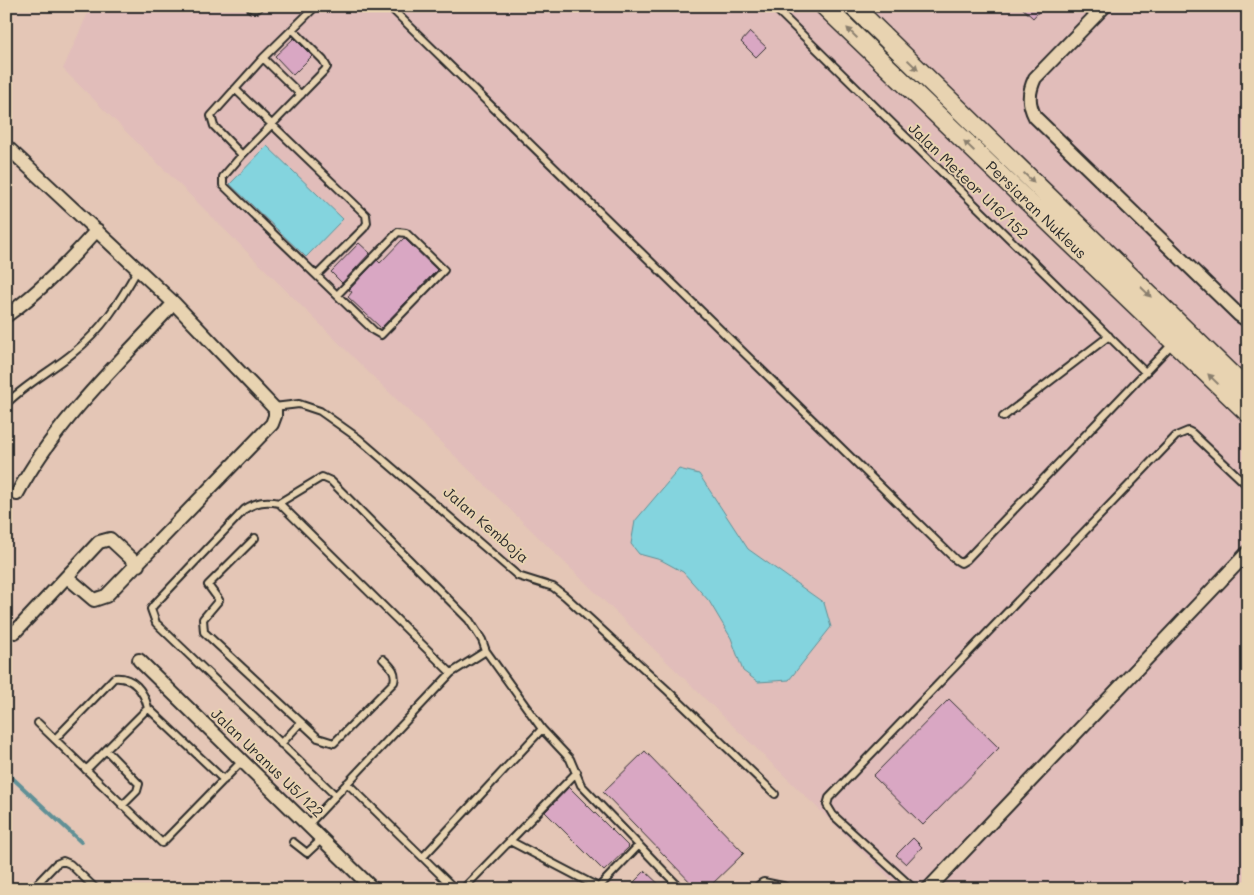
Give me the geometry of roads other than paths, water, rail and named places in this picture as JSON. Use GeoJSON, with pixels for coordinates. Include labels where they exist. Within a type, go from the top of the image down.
{"type":"FeatureCollection","features":[{"type":"Feature","properties":{"kind":"street","name":"Persiaran Nukleus"},"geometry":{"type":"LineString","coordinates":[[824,6],[1248,413]]}},
{"type":"Feature","properties":{"kind":"street","name":"Persiaran Nukleus"},"geometry":{"type":"LineString","coordinates":[[853,6],[1248,391]]}},
{"type":"Feature","properties":{"kind":"street"},"geometry":{"type":"LineString","coordinates":[[1106,6],[1035,78],[1030,89],[1031,108],[1035,117],[1239,316],[1248,321]]}},
{"type":"Feature","properties":{"kind":"street"},"geometry":{"type":"LineString","coordinates":[[8,151],[97,230],[174,303],[274,408],[275,416],[272,424],[138,564],[100,599],[94,600],[67,576]]}},
{"type":"Feature","properties":{"kind":"street"},"geometry":{"type":"LineString","coordinates":[[6,316],[19,307],[72,257],[97,230]]}},
{"type":"Feature","properties":{"kind":"street"},"geometry":{"type":"LineString","coordinates":[[17,494],[32,465],[62,424],[174,303]]}},
{"type":"Feature","properties":{"kind":"street"},"geometry":{"type":"LineString","coordinates":[[15,632],[92,548],[105,539],[110,539],[119,545],[138,564]]}},
{"type":"Feature","properties":{"kind":"street"},"geometry":{"type":"LineString","coordinates":[[928,889],[1248,552]]}},
{"type":"Feature","properties":{"kind":"street","name":"Jalan Uranus U5/122"},"geometry":{"type":"LineString","coordinates":[[139,660],[373,889]]}},
{"type":"Feature","properties":{"kind":"street"},"geometry":{"type":"LineString","coordinates":[[759,889],[764,885],[783,889]]}},
{"type":"Feature","properties":{"kind":"lane"},"geometry":{"type":"LineString","coordinates":[[242,155],[212,121],[212,116],[215,110],[263,58],[316,6]]}},
{"type":"Feature","properties":{"kind":"lane"},"geometry":{"type":"LineString","coordinates":[[389,6],[961,563],[966,560],[1174,342]]}},
{"type":"Feature","properties":{"kind":"lane","name":"Jalan Meteor U16/152"},"geometry":{"type":"LineString","coordinates":[[772,6],[1146,373]]}},
{"type":"Feature","properties":{"kind":"lane"},"geometry":{"type":"LineString","coordinates":[[293,30],[323,60],[327,67],[242,155],[223,177],[223,185],[337,295],[381,335],[444,270],[406,233],[398,232],[337,295]]}},
{"type":"Feature","properties":{"kind":"lane"},"geometry":{"type":"LineString","coordinates":[[263,58],[302,95]]}},
{"type":"Feature","properties":{"kind":"lane"},"geometry":{"type":"LineString","coordinates":[[235,89],[367,218],[364,228],[317,275]]}},
{"type":"Feature","properties":{"kind":"lane"},"geometry":{"type":"LineString","coordinates":[[6,404],[40,376],[74,353],[107,320],[138,269]]}},
{"type":"Feature","properties":{"kind":"lane"},"geometry":{"type":"LineString","coordinates":[[1003,418],[1109,336]]}},
{"type":"Feature","properties":{"kind":"lane","name":"Jalan Kemboja"},"geometry":{"type":"LineString","coordinates":[[274,408],[299,404],[320,410],[358,438],[518,576],[553,587],[668,690],[774,794]]}},
{"type":"Feature","properties":{"kind":"lane"},"geometry":{"type":"LineString","coordinates":[[914,889],[833,815],[827,804],[829,798],[1176,436],[1188,431],[1192,433],[1248,486]]}},
{"type":"Feature","properties":{"kind":"lane"},"geometry":{"type":"LineString","coordinates":[[335,795],[156,623],[151,609],[246,509],[262,502],[278,503],[322,477],[330,481],[469,620],[482,640],[486,651],[542,729],[570,759],[581,785],[681,889]]}},
{"type":"Feature","properties":{"kind":"lane"},"geometry":{"type":"LineString","coordinates":[[278,503],[451,673]]}},
{"type":"Feature","properties":{"kind":"lane"},"geometry":{"type":"LineString","coordinates":[[255,538],[208,585],[219,600],[203,619],[202,626],[204,632],[318,738],[334,743],[394,682],[396,675],[383,659]]}},
{"type":"Feature","properties":{"kind":"lane"},"geometry":{"type":"LineString","coordinates":[[308,825],[451,673],[486,651]]}},
{"type":"Feature","properties":{"kind":"lane"},"geometry":{"type":"LineString","coordinates":[[55,739],[114,678],[121,677],[139,688],[148,708],[224,780]]}},
{"type":"Feature","properties":{"kind":"lane"},"geometry":{"type":"LineString","coordinates":[[86,770],[148,708]]}},
{"type":"Feature","properties":{"kind":"lane"},"geometry":{"type":"LineString","coordinates":[[281,744],[301,722]]}},
{"type":"Feature","properties":{"kind":"lane"},"geometry":{"type":"LineString","coordinates":[[38,723],[162,843],[242,761]]}},
{"type":"Feature","properties":{"kind":"lane"},"geometry":{"type":"LineString","coordinates":[[423,857],[542,729]]}},
{"type":"Feature","properties":{"kind":"lane"},"geometry":{"type":"LineString","coordinates":[[106,750],[139,784],[137,791],[122,806]]}},
{"type":"Feature","properties":{"kind":"lane"},"geometry":{"type":"LineString","coordinates":[[463,889],[577,772]]}},
{"type":"Feature","properties":{"kind":"lane"},"geometry":{"type":"LineString","coordinates":[[347,783],[455,889]]}},
{"type":"Feature","properties":{"kind":"lane"},"geometry":{"type":"LineString","coordinates":[[293,842],[307,853],[322,839]]}},
{"type":"Feature","properties":{"kind":"lane"},"geometry":{"type":"LineString","coordinates":[[510,841],[597,888],[639,845]]}},
{"type":"Feature","properties":{"kind":"lane"},"geometry":{"type":"LineString","coordinates":[[32,889],[56,864],[63,861],[70,864],[96,889]]}},
{"type":"Feature","properties":{"kind":"water"},"geometry":{"type":"Polygon","coordinates":[[[267,146],[343,219],[306,257],[230,184],[267,146]]]}},
{"type":"Feature","properties":{"kind":"water"},"geometry":{"type":"Polygon","coordinates":[[[679,469],[699,474],[748,549],[824,603],[831,627],[789,680],[758,682],[743,671],[731,638],[709,601],[683,572],[661,560],[639,554],[631,544],[635,521],[679,469]]]}},
{"type":"Feature","properties":{"kind":"waterway"},"geometry":{"type":"LineString","coordinates":[[6,772],[81,842]]}}]}
